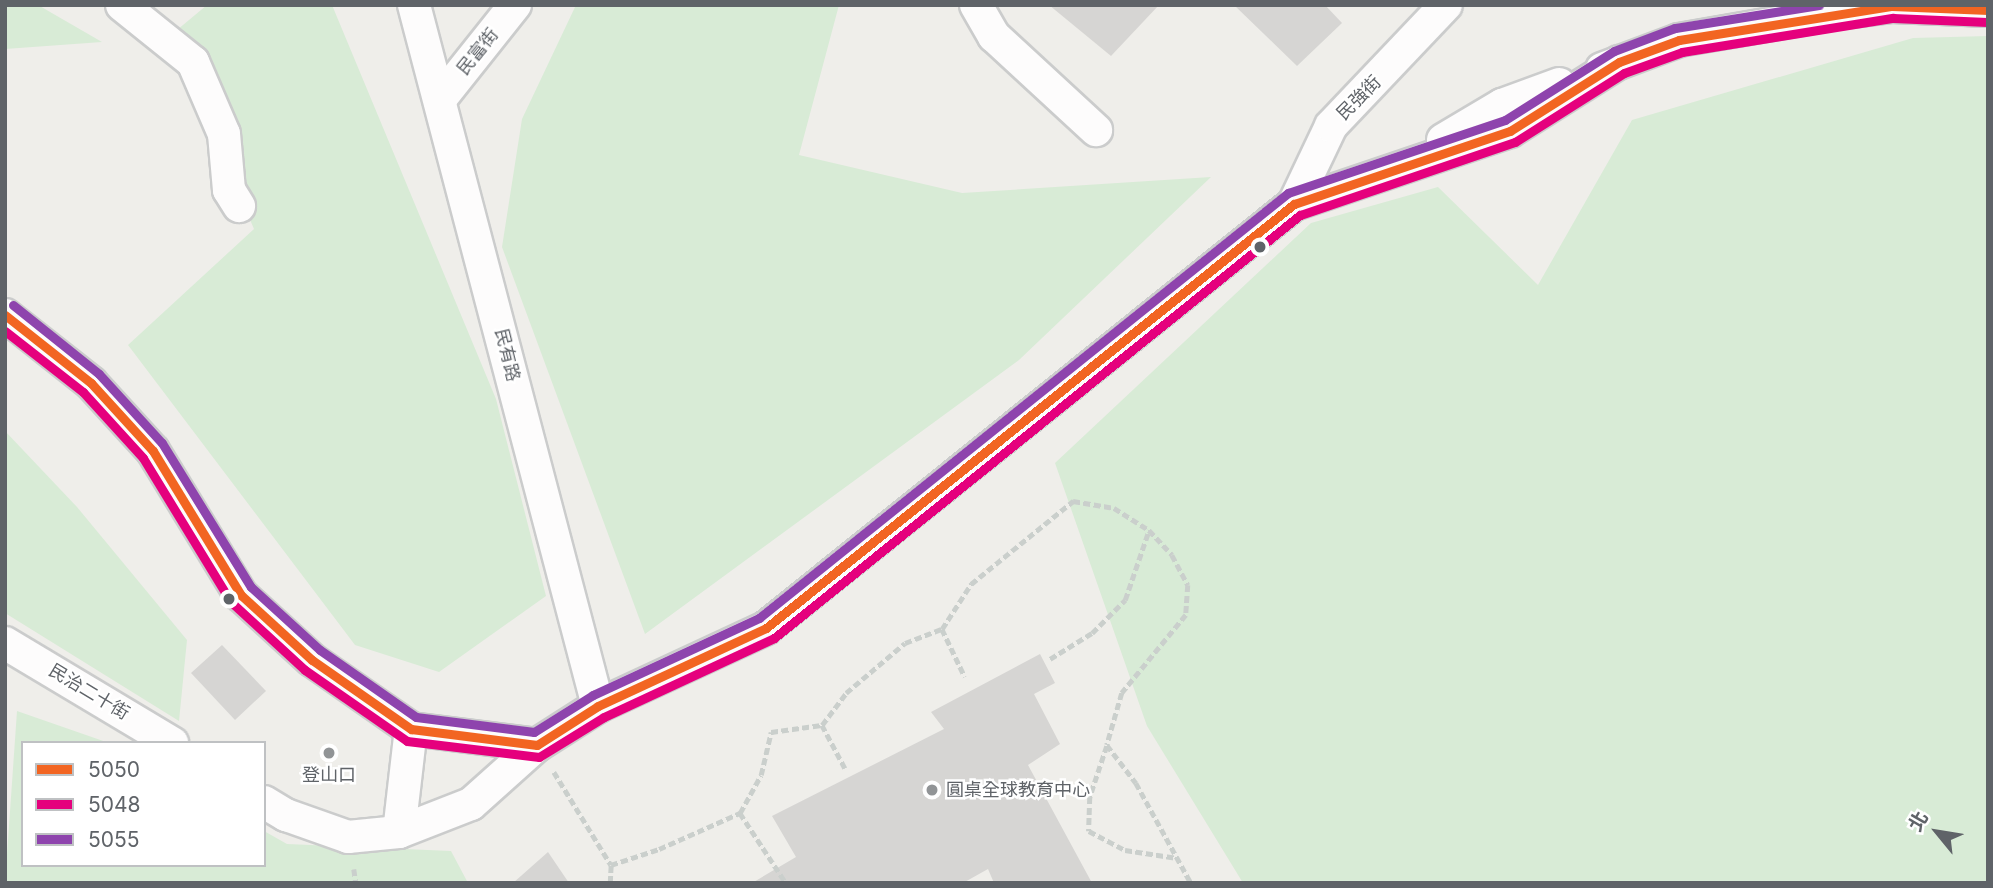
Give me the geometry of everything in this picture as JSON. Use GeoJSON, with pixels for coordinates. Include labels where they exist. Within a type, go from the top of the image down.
{"type":"FeatureCollection","features":[{"type":"Feature","properties":{"kind":"street"},"geometry":{"type":"LineString","coordinates":[[122,5],[193,62],[224,134],[229,190],[239,206]]}},
{"type":"Feature","properties":{"kind":"street","name":"民有路"},"geometry":{"type":"LineString","coordinates":[[414,5],[441,98],[598,706]]}},
{"type":"Feature","properties":{"kind":"street","name":"民富街"},"geometry":{"type":"LineString","coordinates":[[441,98],[515,5]]}},
{"type":"Feature","properties":{"kind":"street"},"geometry":{"type":"LineString","coordinates":[[976,5],[994,36],[1096,130]]}},
{"type":"Feature","properties":{"kind":"street","name":"民強街"},"geometry":{"type":"LineString","coordinates":[[1294,204],[1331,127],[1446,5]]}},
{"type":"Feature","properties":{"kind":"street"},"geometry":{"type":"LineString","coordinates":[[266,803],[286,815],[348,837],[399,832],[471,804],[537,745],[598,706],[766,628],[1294,204],[1390,172],[1502,105],[1679,40],[1892,6],[1988,10]]}},
{"type":"Feature","properties":{"kind":"street"},"geometry":{"type":"LineString","coordinates":[[5,316],[91,383],[153,451],[241,595],[312,660],[411,729],[537,745]]}},
{"type":"Feature","properties":{"kind":"street","name":"民治二十街"},"geometry":{"type":"LineString","coordinates":[[5,643],[169,741]]}},
{"type":"Feature","properties":{"kind":"street"},"geometry":{"type":"LineString","coordinates":[[399,832],[411,729]]}},
{"type":"Feature","properties":{"kind":"path"},"geometry":{"type":"LineString","coordinates":[[611,864],[659,849],[740,813],[761,775],[771,732],[822,725],[846,693],[905,643],[942,629],[971,584],[1073,501],[1114,508],[1149,530],[1172,555],[1188,585],[1186,615],[1122,693],[1090,797],[1089,831],[1125,850],[1177,858]]}},
{"type":"Feature","properties":{"kind":"path"},"geometry":{"type":"LineString","coordinates":[[1050,659],[1092,632],[1125,600],[1149,530]]}},
{"type":"Feature","properties":{"kind":"path"},"geometry":{"type":"LineString","coordinates":[[942,629],[965,677]]}},
{"type":"Feature","properties":{"kind":"path"},"geometry":{"type":"LineString","coordinates":[[822,725],[845,768]]}},
{"type":"Feature","properties":{"kind":"path"},"geometry":{"type":"LineString","coordinates":[[537,745],[611,864],[610,883]]}},
{"type":"Feature","properties":{"kind":"path"},"geometry":{"type":"LineString","coordinates":[[1107,745],[1136,783],[1191,883]]}},
{"type":"Feature","properties":{"kind":"path"},"geometry":{"type":"LineString","coordinates":[[740,813],[786,883]]}},
{"type":"Feature","properties":{"kind":"green space"},"geometry":{"type":"Polygon","coordinates":[[[5,5],[38,5],[102,42],[5,49],[5,5]]]}},
{"type":"Feature","properties":{"kind":"green space"},"geometry":{"type":"Polygon","coordinates":[[[207,5],[332,5],[496,399],[546,596],[439,672],[355,645],[128,345],[254,229],[171,35],[207,5]]]}},
{"type":"Feature","properties":{"kind":"green space"},"geometry":{"type":"Polygon","coordinates":[[[576,5],[839,5],[799,155],[962,193],[1211,177],[1019,360],[645,634],[502,247],[522,119],[576,5]]]}},
{"type":"Feature","properties":{"kind":"green space"},"geometry":{"type":"Polygon","coordinates":[[[1988,36],[1988,883],[1243,883],[1147,726],[1055,463],[1311,223],[1438,187],[1538,285],[1632,120],[1913,38],[1988,36]]]}},
{"type":"Feature","properties":{"kind":"green space"},"geometry":{"type":"Polygon","coordinates":[[[5,431],[77,507],[187,640],[179,721],[5,613],[5,431]]]}},
{"type":"Feature","properties":{"kind":"green space"},"geometry":{"type":"Polygon","coordinates":[[[17,711],[103,741],[21,741],[21,867],[266,867],[266,832],[287,844],[451,851],[468,883],[5,883],[17,711]]]}},
{"type":"Feature","properties":{"kind":"building"},"geometry":{"type":"Polygon","coordinates":[[[1049,5],[1159,5],[1111,56],[1049,5]]]}},
{"type":"Feature","properties":{"kind":"building"},"geometry":{"type":"Polygon","coordinates":[[[1234,5],[1325,5],[1342,23],[1297,66],[1234,5]]]}},
{"type":"Feature","properties":{"kind":"building"},"geometry":{"type":"Polygon","coordinates":[[[222,645],[266,691],[235,720],[191,673],[222,645]]]}},
{"type":"Feature","properties":{"kind":"building","name":"圓桌全球教育中心"},"geometry":{"type":"Polygon","coordinates":[[[1040,654],[1055,683],[1034,694],[1060,744],[1028,765],[1092,883],[994,883],[988,869],[963,883],[752,883],[796,857],[772,816],[944,729],[931,712],[1040,654]]]}},
{"type":"Feature","properties":{"kind":"building"},"geometry":{"type":"Polygon","coordinates":[[[548,852],[569,883],[513,883],[548,852]]]}},
{"type":"Feature","properties":{"kind":"transit line","name":"5055"},"geometry":{"type":"LineString","coordinates":[[13,305],[99,374],[162,443],[251,587],[320,650],[416,717],[534,732],[593,695],[759,618],[1288,193],[1505,120],[1614,51],[1675,28],[1819,5]]}},
{"type":"Feature","properties":{"kind":"transit line","name":"5050"},"geometry":{"type":"LineString","coordinates":[[5,315],[91,383],[153,451],[241,595],[312,660],[411,729],[537,745],[598,706],[766,628],[1294,204],[1510,131],[1619,62],[1679,40],[1892,6],[1988,10]]}},
{"type":"Feature","properties":{"kind":"transit line","name":"5048"},"geometry":{"type":"LineString","coordinates":[[5,331],[83,392],[143,458],[231,602],[305,670],[407,741],[539,757],[604,717],[774,638],[1300,215],[1515,142],[1624,73],[1682,52],[1893,18],[1987,22]]}},
{"type":"Feature","properties":{"kind":"place","name":"登山口"},"geometry":{"type":"Point","coordinates":[329,753]}},
{"type":"Feature","properties":{"kind":"place","name":"圓桌全球教育中心"},"geometry":{"type":"Point","coordinates":[932,790]}}]}
